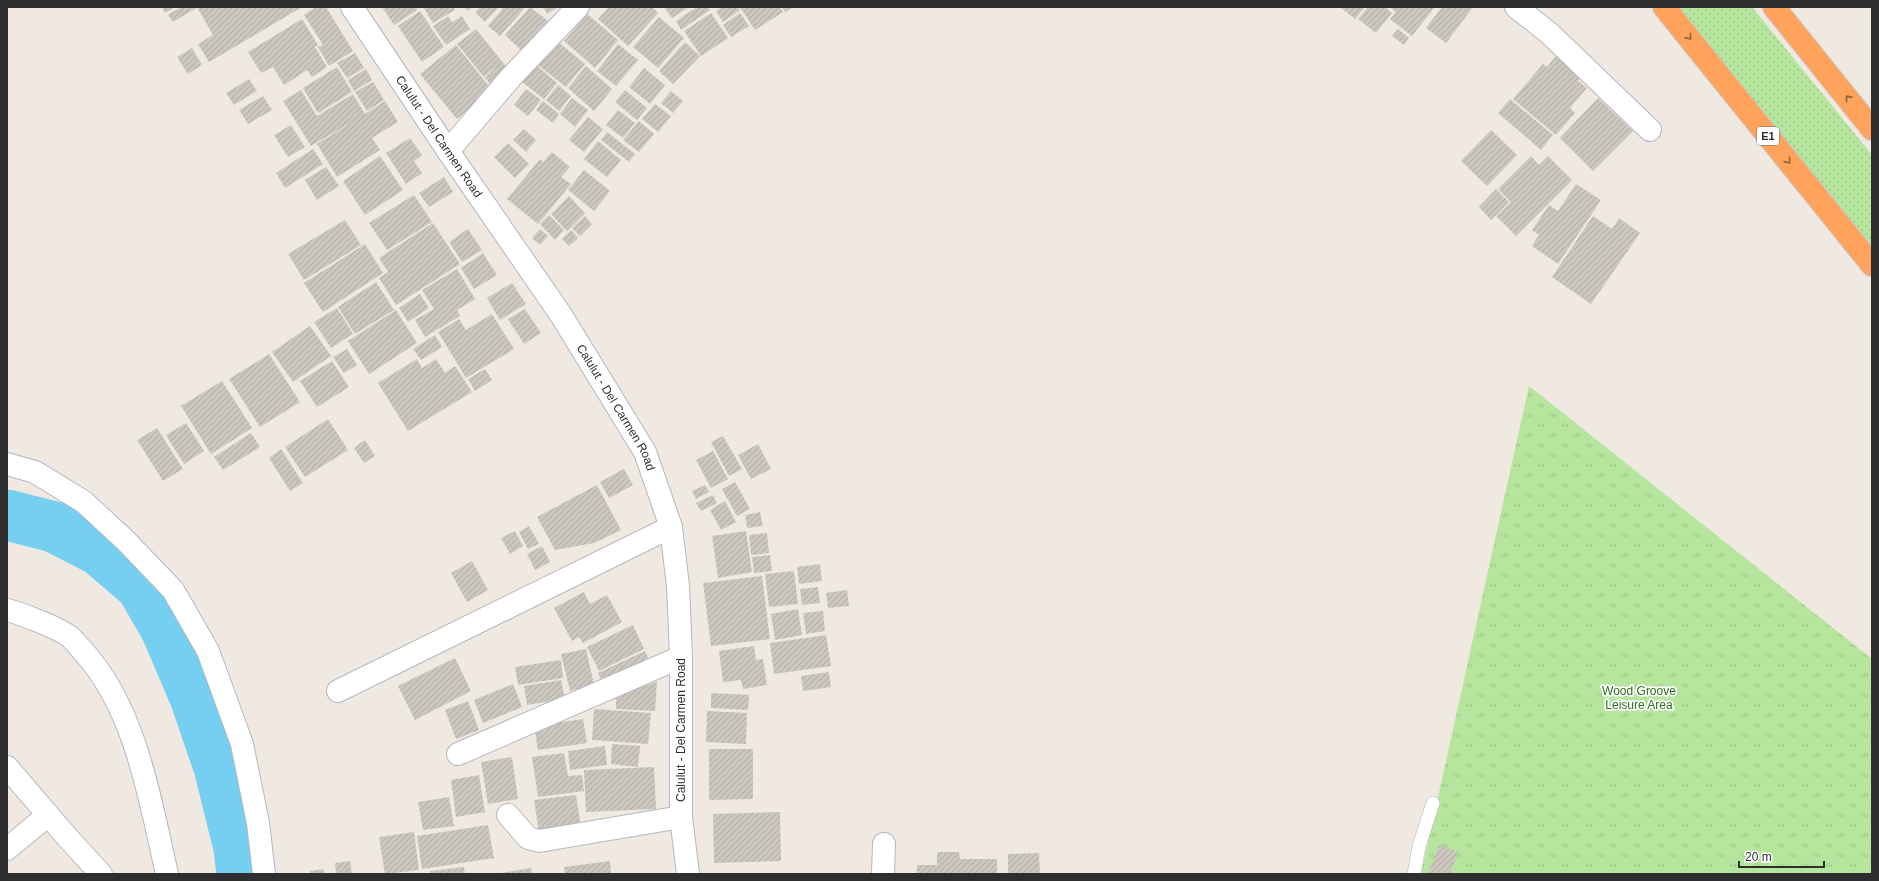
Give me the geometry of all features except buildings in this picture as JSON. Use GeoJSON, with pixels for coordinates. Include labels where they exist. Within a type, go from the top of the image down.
{"type":"FeatureCollection","features":[{"type":"Feature","properties":{"kind":"highway","name":"E1"},"geometry":{"type":"LineString","coordinates":[[1664,7],[1872,265]]}},
{"type":"Feature","properties":{"kind":"highway"},"geometry":{"type":"LineString","coordinates":[[1774,7],[1872,129]]}},
{"type":"Feature","properties":{"kind":"street","name":"Calulut - Del Carmen Road"},"geometry":{"type":"LineString","coordinates":[[352,7],[448,151],[561,315],[625,417],[645,452],[671,527],[678,586],[681,657],[681,817],[688,874]]}},
{"type":"Feature","properties":{"kind":"street"},"geometry":{"type":"LineString","coordinates":[[448,151],[512,76],[578,7]]}},
{"type":"Feature","properties":{"kind":"street"},"geometry":{"type":"LineString","coordinates":[[1516,7],[1549,33],[1650,130]]}},
{"type":"Feature","properties":{"kind":"street"},"geometry":{"type":"LineString","coordinates":[[7,464],[35,472],[84,502],[125,540],[173,590],[208,652],[242,744],[258,823],[264,874]]}},
{"type":"Feature","properties":{"kind":"street"},"geometry":{"type":"LineString","coordinates":[[338,691],[671,527]]}},
{"type":"Feature","properties":{"kind":"street"},"geometry":{"type":"LineString","coordinates":[[7,610],[20,613],[69,636],[99,668],[118,701],[143,772],[167,874]]}},
{"type":"Feature","properties":{"kind":"street"},"geometry":{"type":"LineString","coordinates":[[458,754],[681,657]]}},
{"type":"Feature","properties":{"kind":"street"},"geometry":{"type":"LineString","coordinates":[[7,767],[101,874]]}},
{"type":"Feature","properties":{"kind":"street"},"geometry":{"type":"LineString","coordinates":[[7,849],[48,815]]}},
{"type":"Feature","properties":{"kind":"street"},"geometry":{"type":"LineString","coordinates":[[508,815],[528,838],[539,841],[681,817]]}},
{"type":"Feature","properties":{"kind":"street"},"geometry":{"type":"LineString","coordinates":[[883,874],[884,844]]}},
{"type":"Feature","properties":{"kind":"lane"},"geometry":{"type":"LineString","coordinates":[[1414,874],[1419,846],[1433,803]]}},
{"type":"Feature","properties":{"kind":"green space"},"geometry":{"type":"Polygon","coordinates":[[[1674,7],[1752,7],[1872,155],[1872,246],[1674,7]]]}},
{"type":"Feature","properties":{"kind":"green space","name":"Wood Groove Leisure Area"},"geometry":{"type":"Polygon","coordinates":[[[1529,386],[1872,659],[1872,874],[1421,874],[1529,386]]]}},
{"type":"Feature","properties":{"kind":"waterway"},"geometry":{"type":"LineString","coordinates":[[7,515],[54,527],[99,550],[141,586],[166,629],[195,697],[219,767],[239,848],[242,874]]}}]}
